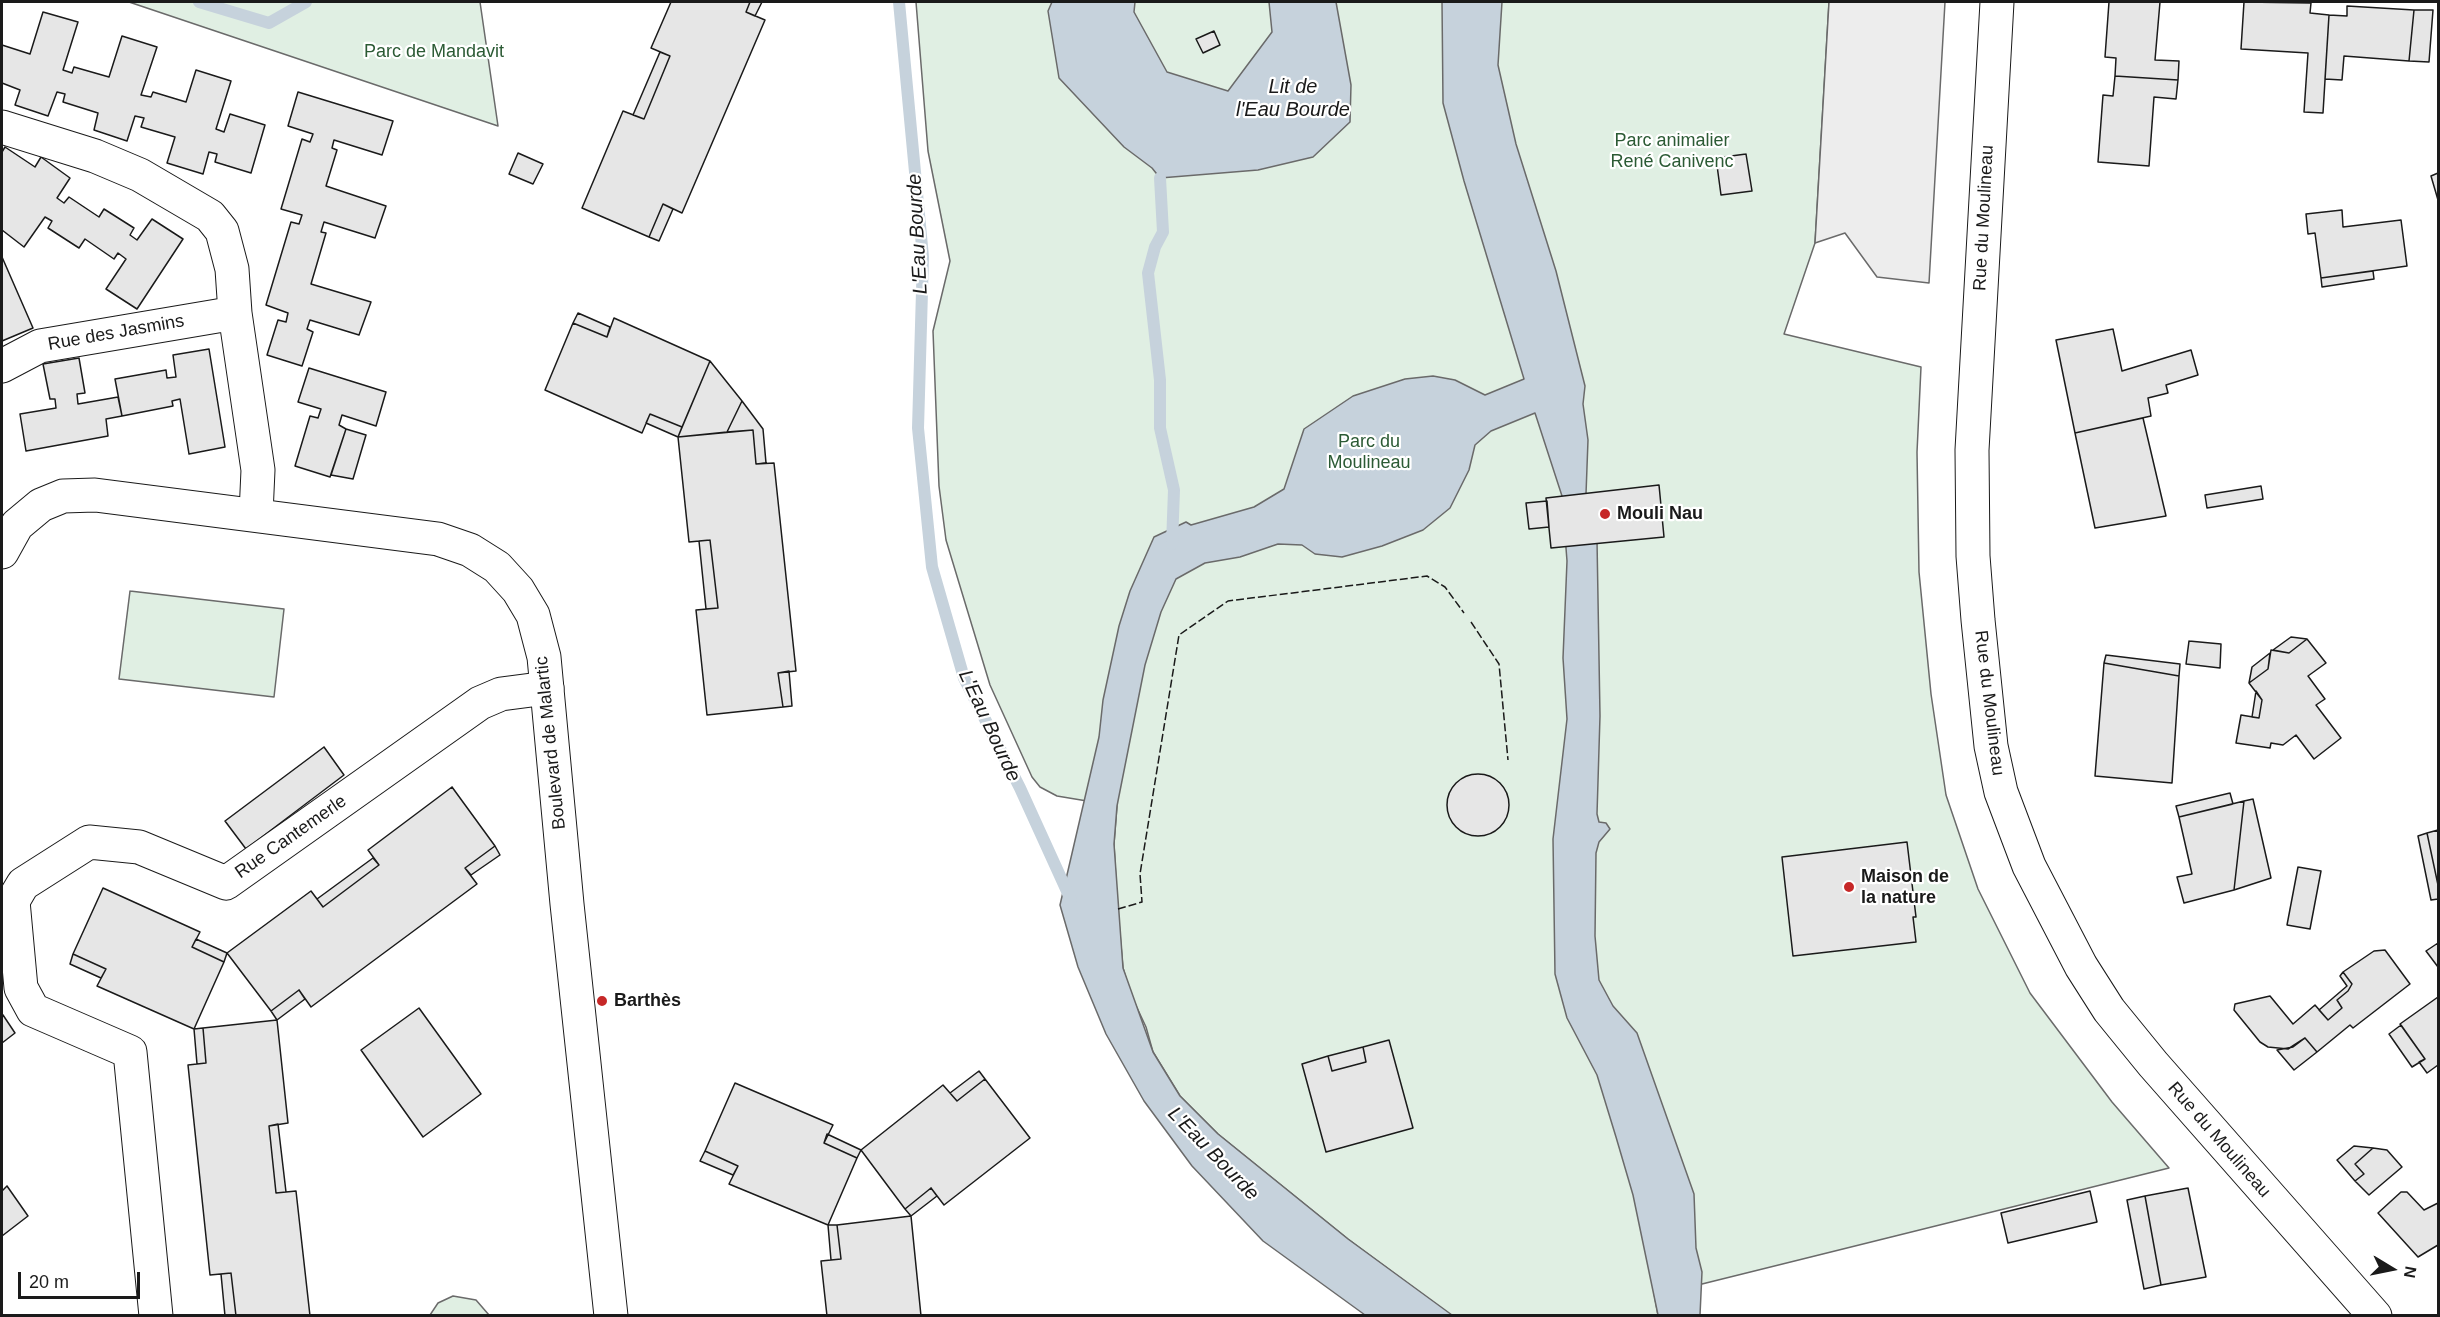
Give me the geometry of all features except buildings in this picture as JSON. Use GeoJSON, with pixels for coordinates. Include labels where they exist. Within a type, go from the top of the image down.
{"type":"FeatureCollection","features":[{"type":"Feature","properties":{"kind":"street","name":"Rue du Moulineau"},"geometry":{"type":"LineString","coordinates":[[1996,2],[1972,450],[1974,556],[1979,630],[1991,746],[2001,792],[2029,866],[2081,966],[2109,1010],[2176,1091],[2374,1316]]}},
{"type":"Feature","properties":{"kind":"street"},"geometry":{"type":"LineString","coordinates":[[2,127],[94,156],[140,175],[210,216],[222,231],[232,268],[236,314],[258,470],[256,514]]}},
{"type":"Feature","properties":{"kind":"street","name":"Rue des Jasmins"},"geometry":{"type":"LineString","coordinates":[[2,366],[40,346],[236,314]]}},
{"type":"Feature","properties":{"kind":"street","name":"Boulevard de Malartic"},"geometry":{"type":"LineString","coordinates":[[2,552],[16,525],[41,505],[63,496],[95,495],[438,539],[470,550],[497,567],[518,590],[533,615],[544,657],[567,904],[611,1316]]}},
{"type":"Feature","properties":{"kind":"street","name":"Rue Cantemerle"},"geometry":{"type":"LineString","coordinates":[[156,1316],[130,1052],[33,1010],[21,988],[13,901],[24,884],[89,842],[139,846],[226,883],[480,703],[501,694],[547,688]]}},
{"type":"Feature","properties":{"kind":"green space","name":"Parc de Mandavit"},"geometry":{"type":"Polygon","coordinates":[[[129,2],[480,2],[498,126],[129,2]]]}},
{"type":"Feature","properties":{"kind":"green space","name":"Parc du Moulineau"},"geometry":{"type":"Polygon","coordinates":[[[916,2],[1829,2],[1815,243],[1784,334],[1921,367],[1917,452],[1919,572],[1931,694],[1946,795],[1978,889],[2030,993],[2112,1102],[2169,1168],[1702,1284],[1654,1293],[1658,1315],[1452,1316],[1348,1239],[1218,1134],[1180,1096],[1153,1052],[1146,1027],[1131,995],[1123,968],[1117,900],[1114,844],[1117,806],[1057,796],[1040,787],[1032,777],[990,685],[946,540],[939,486],[933,331],[950,261],[928,151],[916,2]]]}},
{"type":"Feature","properties":{"kind":"green space"},"geometry":{"type":"Polygon","coordinates":[[[130,591],[284,609],[274,697],[119,679],[130,591]]]}},
{"type":"Feature","properties":{"kind":"green space"},"geometry":{"type":"Polygon","coordinates":[[[453,1296],[476,1300],[489,1315],[430,1315],[438,1303],[453,1296]]]}},
{"type":"Feature","properties":{"kind":"shaded area"},"geometry":{"type":"Polygon","coordinates":[[[1829,2],[1945,2],[1929,283],[1877,277],[1845,233],[1815,243],[1829,2]]]}},
{"type":"Feature","properties":{"kind":"water","name":"Lit de l'Eau Bourde"},"geometry":{"type":"Polygon","coordinates":[[[1052,2],[1135,2],[1134,12],[1167,72],[1228,91],[1272,32],[1269,2],[1336,2],[1351,85],[1350,122],[1313,157],[1258,170],[1160,178],[1152,168],[1124,147],[1059,78],[1048,11],[1052,2]]]}},
{"type":"Feature","properties":{"kind":"water"},"geometry":{"type":"Polygon","coordinates":[[[1442,2],[1502,2],[1498,65],[1516,144],[1556,271],[1585,386],[1583,404],[1588,440],[1586,494],[1597,540],[1600,716],[1597,814],[1599,822],[1606,823],[1610,829],[1599,842],[1596,853],[1595,936],[1599,980],[1613,1006],[1637,1033],[1694,1194],[1696,1248],[1702,1272],[1700,1315],[1658,1315],[1633,1195],[1616,1137],[1597,1075],[1567,1018],[1555,974],[1553,839],[1567,719],[1563,658],[1567,561],[1562,496],[1535,413],[1491,431],[1475,445],[1469,470],[1450,508],[1423,530],[1382,546],[1342,557],[1315,554],[1302,545],[1278,544],[1240,557],[1205,563],[1176,579],[1161,612],[1145,665],[1117,806],[1114,844],[1123,968],[1153,1052],[1180,1096],[1218,1134],[1348,1239],[1452,1315],[1365,1315],[1263,1241],[1192,1166],[1144,1101],[1106,1034],[1078,967],[1060,905],[1099,737],[1103,700],[1119,626],[1130,591],[1154,537],[1186,522],[1191,525],[1254,507],[1284,489],[1304,429],[1353,396],[1405,379],[1433,376],[1455,380],[1485,395],[1524,379],[1464,181],[1443,103],[1442,2]]]}},
{"type":"Feature","properties":{"kind":"waterway"},"geometry":{"type":"LineString","coordinates":[[199,2],[269,23],[306,2]]}},
{"type":"Feature","properties":{"kind":"waterway","name":"L'Eau Bourde"},"geometry":{"type":"LineString","coordinates":[[899,2],[923,257],[918,428],[932,567],[964,678],[1020,788],[1071,900]]}},
{"type":"Feature","properties":{"kind":"waterway"},"geometry":{"type":"LineString","coordinates":[[1160,178],[1163,232],[1155,247],[1148,273],[1160,380],[1160,428],[1174,490],[1172,544]]}},
{"type":"Feature","properties":{"kind":"fence"},"geometry":{"type":"LineString","coordinates":[[1118,909],[1142,902],[1140,874],[1179,635],[1228,601],[1427,576],[1445,587],[1464,613]]}},
{"type":"Feature","properties":{"kind":"fence"},"geometry":{"type":"LineString","coordinates":[[1471,622],[1499,664],[1508,760]]}},
{"type":"Feature","properties":{"kind":"place","name":"Mouli Nau"},"geometry":{"type":"Point","coordinates":[1605,514]}},
{"type":"Feature","properties":{"kind":"place","name":"Maison de la nature"},"geometry":{"type":"Point","coordinates":[1849,887]}},
{"type":"Feature","properties":{"kind":"place","name":"Barthès"},"geometry":{"type":"Point","coordinates":[602,1001]}},
{"type":"Feature","properties":{"kind":"park label","name":"Parc animalier René Canivenc"},"geometry":{"type":"Point","coordinates":[1672,151]}}]}
